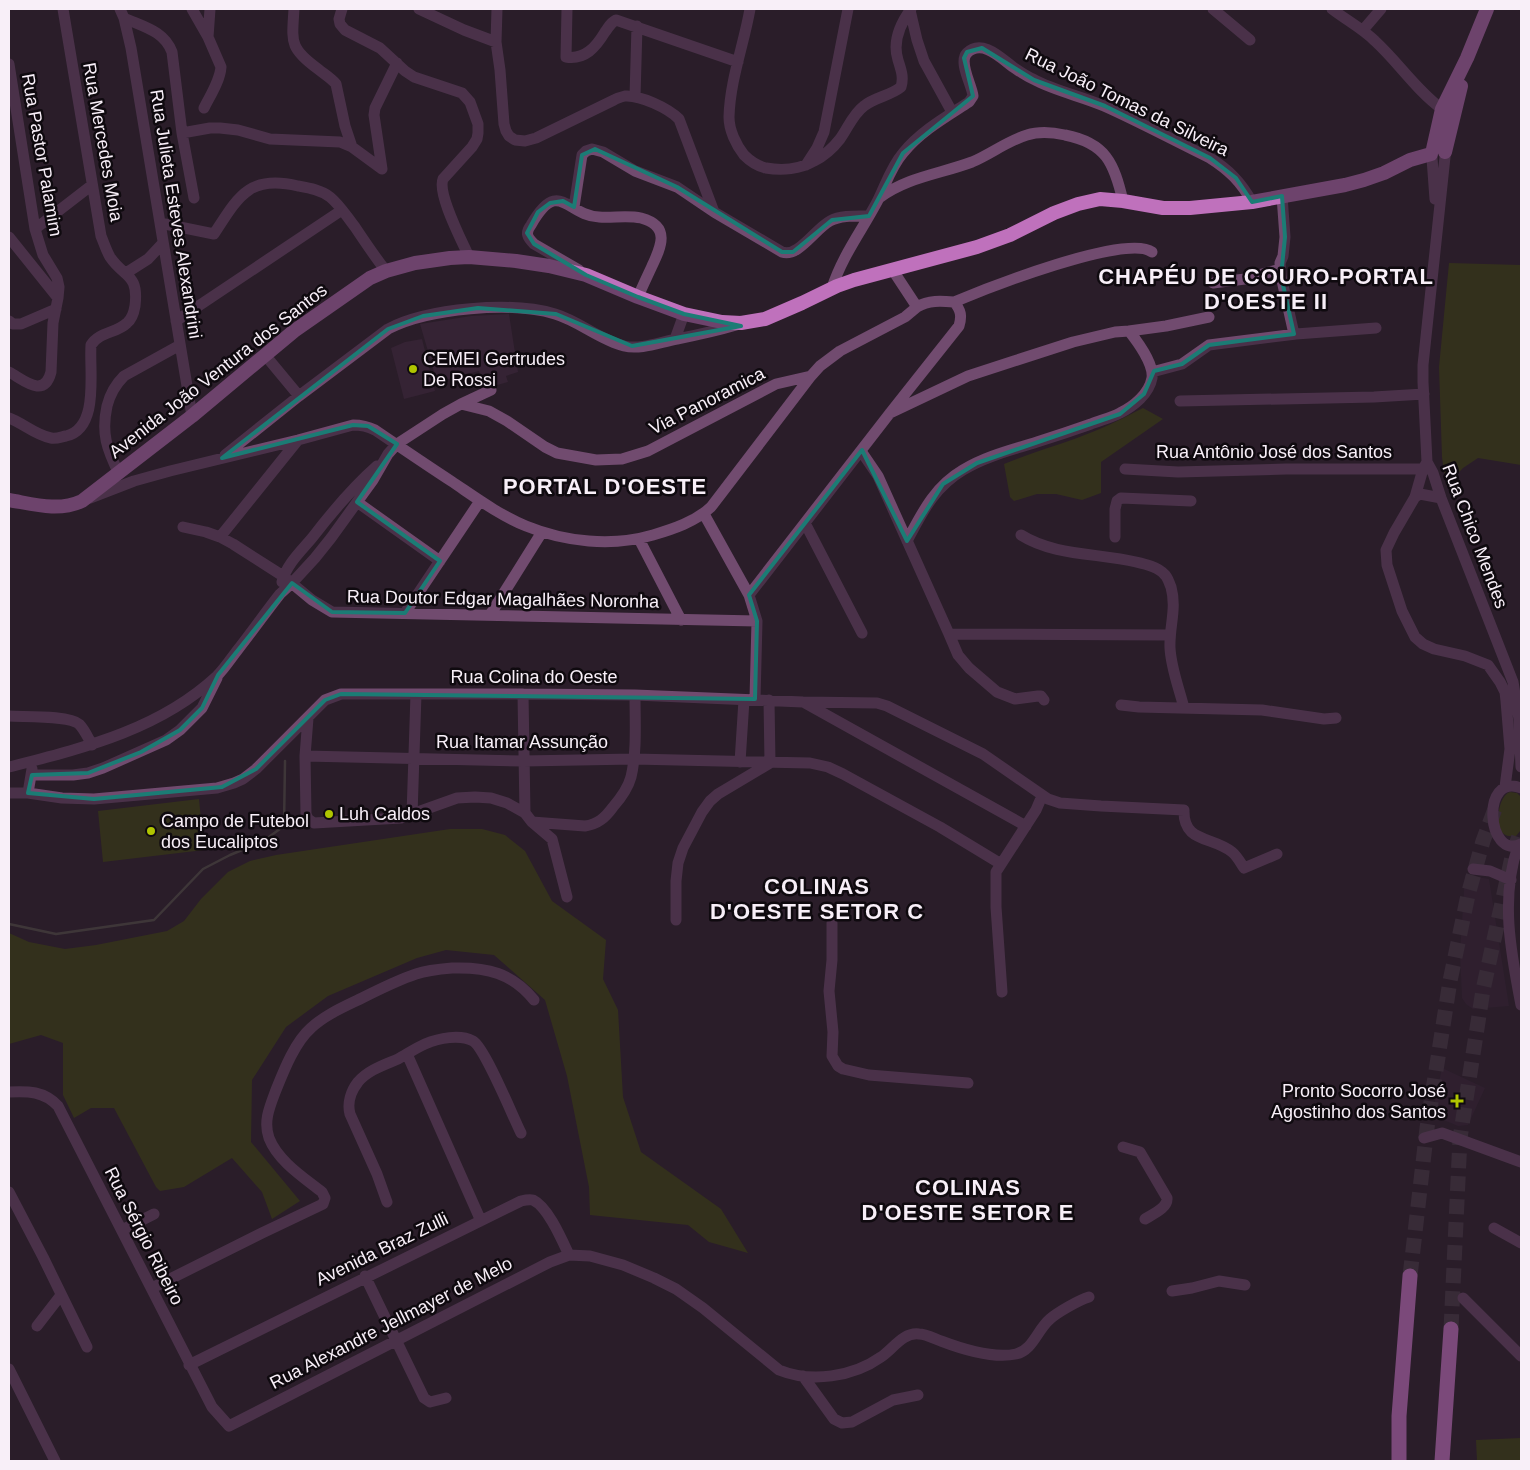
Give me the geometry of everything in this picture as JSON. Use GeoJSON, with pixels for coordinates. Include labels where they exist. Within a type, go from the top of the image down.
{"type":"FeatureCollection","features":[{"type":"Feature","properties":{"kind":"highway"},"geometry":{"type":"LineString","coordinates":[[1399,1461],[1399,1416],[1410,1276]]}},
{"type":"Feature","properties":{"kind":"highway"},"geometry":{"type":"LineString","coordinates":[[1442,1461],[1451,1329]]}},
{"type":"Feature","properties":{"kind":"main road"},"geometry":{"type":"LineString","coordinates":[[1437,154],[1442,110],[1467,58],[1487,9]]}},
{"type":"Feature","properties":{"kind":"main road"},"geometry":{"type":"LineString","coordinates":[[1437,154],[1467,58]]}},
{"type":"Feature","properties":{"kind":"main road","name":"Avenida João Ventura dos Santos"},"geometry":{"type":"LineString","coordinates":[[9,500],[57,508],[67,507],[82,501],[192,416],[294,330],[370,278],[386,271],[431,260],[469,257],[549,266],[586,275],[638,298],[684,314],[722,322],[741,323],[765,318],[854,280],[976,247],[1010,235],[1078,204],[1100,199],[1163,208],[1190,208],[1252,202],[1345,185],[1384,173],[1410,160],[1437,154]]}},
{"type":"Feature","properties":{"kind":"street","name":"Rua Mercedes Moia"},"geometry":{"type":"LineString","coordinates":[[9,418],[32,431],[51,438],[70,435],[83,423],[90,401],[92,345],[98,338],[127,324],[132,317],[136,294],[132,279],[111,259],[101,236],[63,9]]}},
{"type":"Feature","properties":{"kind":"street"},"geometry":{"type":"LineString","coordinates":[[192,9],[219,60],[221,72],[204,108]]}},
{"type":"Feature","properties":{"kind":"street"},"geometry":{"type":"LineString","coordinates":[[208,37],[210,9]]}},
{"type":"Feature","properties":{"kind":"street"},"geometry":{"type":"LineString","coordinates":[[294,9],[292,39],[294,46],[298,54],[336,84],[345,126],[352,147]]}},
{"type":"Feature","properties":{"kind":"street"},"geometry":{"type":"LineString","coordinates":[[342,9],[339,19],[343,28],[380,48],[414,77],[462,93],[470,102],[478,124],[476,139],[472,147],[441,183],[447,206],[469,257]]}},
{"type":"Feature","properties":{"kind":"street"},"geometry":{"type":"LineString","coordinates":[[419,9],[464,30],[496,42]]}},
{"type":"Feature","properties":{"kind":"street"},"geometry":{"type":"LineString","coordinates":[[497,9],[496,42],[504,124],[509,136],[515,140],[536,138],[614,100],[627,96],[656,104],[668,110],[679,119],[714,212]]}},
{"type":"Feature","properties":{"kind":"street"},"geometry":{"type":"LineString","coordinates":[[567,9],[566,57],[574,58],[592,50],[611,23],[615,21],[637,26],[738,62]]}},
{"type":"Feature","properties":{"kind":"street"},"geometry":{"type":"LineString","coordinates":[[750,9],[738,62],[729,117],[735,140],[741,150],[756,165],[774,169],[804,166],[823,156],[833,147],[864,106],[902,87],[903,74],[896,50],[896,40],[898,30],[910,9]]}},
{"type":"Feature","properties":{"kind":"street"},"geometry":{"type":"LineString","coordinates":[[804,166],[817,148],[824,132],[848,9]]}},
{"type":"Feature","properties":{"kind":"street"},"geometry":{"type":"LineString","coordinates":[[910,9],[924,61],[952,112]]}},
{"type":"Feature","properties":{"kind":"street"},"geometry":{"type":"LineString","coordinates":[[1213,9],[1250,40]]}},
{"type":"Feature","properties":{"kind":"street"},"geometry":{"type":"LineString","coordinates":[[1332,9],[1363,30],[1422,92],[1442,110]]}},
{"type":"Feature","properties":{"kind":"street"},"geometry":{"type":"LineString","coordinates":[[1363,30],[1381,9]]}},
{"type":"Feature","properties":{"kind":"street"},"geometry":{"type":"LineString","coordinates":[[122,13],[157,33],[169,43],[172,52],[182,133],[194,198]]}},
{"type":"Feature","properties":{"kind":"street","name":"Rua Julieta Esteves Alexandrini"},"geometry":{"type":"LineString","coordinates":[[122,13],[131,48],[192,416]]}},
{"type":"Feature","properties":{"kind":"street"},"geometry":{"type":"LineString","coordinates":[[635,97],[637,26]]}},
{"type":"Feature","properties":{"kind":"street","name":"Rua João Tomas da Silveira"},"geometry":{"type":"LineString","coordinates":[[832,288],[837,272],[869,216],[892,169],[903,153],[918,138],[952,112],[969,102],[973,96],[964,66],[964,58],[967,52],[974,49],[990,50],[1034,80],[1104,106],[1210,158],[1226,168],[1236,178],[1246,190],[1252,202]]}},
{"type":"Feature","properties":{"kind":"street"},"geometry":{"type":"LineString","coordinates":[[182,133],[220,128],[238,130],[270,139],[340,142],[352,147],[382,169],[374,115],[375,108],[397,63]]}},
{"type":"Feature","properties":{"kind":"street","name":"Rua Pastor Palamim"},"geometry":{"type":"LineString","coordinates":[[9,64],[35,229],[43,255],[58,283],[57,304],[52,331],[52,372],[49,379],[43,386],[35,386],[9,372]]}},
{"type":"Feature","properties":{"kind":"street"},"geometry":{"type":"LineString","coordinates":[[878,199],[899,185],[972,162],[1026,135],[1041,132],[1077,137],[1090,142],[1101,150],[1110,162],[1118,180],[1122,201]]}},
{"type":"Feature","properties":{"kind":"street"},"geometry":{"type":"LineString","coordinates":[[574,207],[582,155],[586,151],[595,149],[604,152],[635,171],[677,188],[718,215],[786,253],[793,252],[822,226],[832,220],[855,216],[869,216]]}},
{"type":"Feature","properties":{"kind":"street","name":"Rua Chico Mendes"},"geometry":{"type":"LineString","coordinates":[[1437,154],[1438,228],[1423,365],[1425,465],[1415,497],[1386,550],[1387,565],[1402,611],[1414,637],[1434,649],[1465,656],[1488,666],[1500,682],[1506,701],[1510,749],[1505,787],[1497,794],[1493,818],[1496,833],[1501,841],[1515,845]]}},
{"type":"Feature","properties":{"kind":"street"},"geometry":{"type":"LineString","coordinates":[[160,223],[214,234],[235,202],[255,186],[271,182],[294,185],[330,196],[386,271]]}},
{"type":"Feature","properties":{"kind":"street"},"geometry":{"type":"LineString","coordinates":[[35,229],[92,185]]}},
{"type":"Feature","properties":{"kind":"street"},"geometry":{"type":"LineString","coordinates":[[1282,196],[1285,237],[1280,269],[1294,334]]}},
{"type":"Feature","properties":{"kind":"street"},"geometry":{"type":"LineString","coordinates":[[586,275],[534,244],[527,236],[529,228],[543,207],[556,200],[563,201],[592,217],[640,218],[650,221],[657,226],[662,239],[661,246],[638,298]]}},
{"type":"Feature","properties":{"kind":"street"},"geometry":{"type":"LineString","coordinates":[[176,321],[342,210]]}},
{"type":"Feature","properties":{"kind":"street"},"geometry":{"type":"LineString","coordinates":[[9,236],[57,304],[21,324],[13,324],[9,321]]}},
{"type":"Feature","properties":{"kind":"street"},"geometry":{"type":"LineString","coordinates":[[126,273],[148,259],[164,243]]}},
{"type":"Feature","properties":{"kind":"street"},"geometry":{"type":"LineString","coordinates":[[892,269],[917,307],[933,301],[954,302],[1012,280],[1098,253],[1141,248],[1152,252]]}},
{"type":"Feature","properties":{"kind":"street"},"geometry":{"type":"LineString","coordinates":[[1212,283],[1245,279],[1280,269]]}},
{"type":"Feature","properties":{"kind":"street"},"geometry":{"type":"LineString","coordinates":[[749,595],[959,326],[960,312],[954,302]]}},
{"type":"Feature","properties":{"kind":"street","name":"Via Panoramica"},"geometry":{"type":"LineString","coordinates":[[461,404],[489,411],[556,453],[596,460],[634,457],[776,384],[810,376],[836,354],[905,317],[917,307]]}},
{"type":"Feature","properties":{"kind":"street"},"geometry":{"type":"LineString","coordinates":[[222,458],[299,396],[388,329],[423,316],[478,308],[540,310],[568,319],[625,346],[649,346],[716,331],[741,323]]}},
{"type":"Feature","properties":{"kind":"street"},"geometry":{"type":"LineString","coordinates":[[675,339],[684,314]]}},
{"type":"Feature","properties":{"kind":"street"},"geometry":{"type":"LineString","coordinates":[[890,413],[968,376],[1073,342],[1115,332],[1166,326],[1209,317]]}},
{"type":"Feature","properties":{"kind":"street"},"geometry":{"type":"LineString","coordinates":[[1152,372],[1182,364],[1209,345],[1294,334],[1376,328]]}},
{"type":"Feature","properties":{"kind":"street"},"geometry":{"type":"LineString","coordinates":[[907,541],[932,498],[943,484],[977,462],[1001,452],[1120,414],[1136,404],[1149,386],[1152,372],[1145,355],[1129,331]]}},
{"type":"Feature","properties":{"kind":"street"},"geometry":{"type":"LineString","coordinates":[[119,474],[104,435],[110,394],[124,376],[180,345]]}},
{"type":"Feature","properties":{"kind":"street"},"geometry":{"type":"LineString","coordinates":[[265,355],[299,396]]}},
{"type":"Feature","properties":{"kind":"street"},"geometry":{"type":"LineString","coordinates":[[82,501],[134,481],[353,425],[362,425],[375,430],[480,501],[525,526],[571,539],[599,542],[639,539],[692,521],[704,514],[721,495],[810,376]]}},
{"type":"Feature","properties":{"kind":"street"},"geometry":{"type":"LineString","coordinates":[[288,580],[320,552],[374,480],[384,460],[397,444],[443,414],[491,390]]}},
{"type":"Feature","properties":{"kind":"street"},"geometry":{"type":"LineString","coordinates":[[1180,401],[1374,397],[1424,394]]}},
{"type":"Feature","properties":{"kind":"street"},"geometry":{"type":"LineString","coordinates":[[220,537],[298,440]]}},
{"type":"Feature","properties":{"kind":"street"},"geometry":{"type":"LineString","coordinates":[[861,452],[878,476],[958,655],[969,668],[997,692],[1015,699],[1041,696],[1044,700]]}},
{"type":"Feature","properties":{"kind":"street"},"geometry":{"type":"LineString","coordinates":[[9,767],[92,744],[139,727],[192,696],[218,675],[280,594],[288,580],[295,557],[344,498],[384,460]]}},
{"type":"Feature","properties":{"kind":"street","name":"Rua Chico Mendes"},"geometry":{"type":"LineString","coordinates":[[1425,465],[1433,473],[1441,498],[1514,682],[1519,719],[1521,767]]}},
{"type":"Feature","properties":{"kind":"street","name":"Rua Antônio José dos Santos"},"geometry":{"type":"LineString","coordinates":[[1125,470],[1178,472],[1425,465]]}},
{"type":"Feature","properties":{"kind":"street"},"geometry":{"type":"LineString","coordinates":[[1415,497],[1420,494],[1441,498]]}},
{"type":"Feature","properties":{"kind":"street"},"geometry":{"type":"LineString","coordinates":[[1115,537],[1115,509],[1117,501],[1121,498],[1191,501]]}},
{"type":"Feature","properties":{"kind":"street"},"geometry":{"type":"LineString","coordinates":[[404,613],[480,501]]}},
{"type":"Feature","properties":{"kind":"street"},"geometry":{"type":"LineString","coordinates":[[357,502],[440,561]]}},
{"type":"Feature","properties":{"kind":"street"},"geometry":{"type":"LineString","coordinates":[[704,514],[749,595],[757,621],[750,700],[740,762]]}},
{"type":"Feature","properties":{"kind":"street"},"geometry":{"type":"LineString","coordinates":[[805,523],[862,633]]}},
{"type":"Feature","properties":{"kind":"street","name":"Rua Doutor Edgar Magalhães Noronha"},"geometry":{"type":"LineString","coordinates":[[182,527],[220,537],[288,580],[312,600],[332,612],[757,621]]}},
{"type":"Feature","properties":{"kind":"street"},"geometry":{"type":"LineString","coordinates":[[490,615],[542,532]]}},
{"type":"Feature","properties":{"kind":"street"},"geometry":{"type":"LineString","coordinates":[[1021,535],[1059,550],[1130,561],[1155,568],[1164,574],[1169,580],[1173,595],[1174,611],[1170,635],[1170,656],[1184,708]]}},
{"type":"Feature","properties":{"kind":"street"},"geometry":{"type":"LineString","coordinates":[[639,539],[681,620]]}},
{"type":"Feature","properties":{"kind":"street"},"geometry":{"type":"LineString","coordinates":[[949,634],[1170,635]]}},
{"type":"Feature","properties":{"kind":"street"},"geometry":{"type":"LineString","coordinates":[[32,775],[88,773],[166,740],[180,730],[202,708],[218,675]]}},
{"type":"Feature","properties":{"kind":"street","name":"Rua Colina do Oeste"},"geometry":{"type":"LineString","coordinates":[[9,793],[87,799],[222,787],[243,779],[256,769],[325,700],[341,694],[522,694],[636,695],[803,702],[867,702],[886,706],[983,754],[1042,796]]}},
{"type":"Feature","properties":{"kind":"street"},"geometry":{"type":"LineString","coordinates":[[412,815],[416,694]]}},
{"type":"Feature","properties":{"kind":"street"},"geometry":{"type":"LineString","coordinates":[[522,694],[525,813]]}},
{"type":"Feature","properties":{"kind":"street"},"geometry":{"type":"LineString","coordinates":[[532,822],[585,826],[604,819],[631,779],[634,759],[636,695]]}},
{"type":"Feature","properties":{"kind":"street"},"geometry":{"type":"LineString","coordinates":[[676,920],[678,863],[683,848],[702,812],[718,794],[770,763],[769,700]]}},
{"type":"Feature","properties":{"kind":"street"},"geometry":{"type":"LineString","coordinates":[[803,702],[1026,826]]}},
{"type":"Feature","properties":{"kind":"street"},"geometry":{"type":"LineString","coordinates":[[1120,705],[1262,710],[1324,719],[1336,718]]}},
{"type":"Feature","properties":{"kind":"street"},"geometry":{"type":"LineString","coordinates":[[9,716],[56,718],[74,721],[84,730],[92,744]]}},
{"type":"Feature","properties":{"kind":"street"},"geometry":{"type":"LineString","coordinates":[[308,718],[305,756],[306,814],[308,819],[314,823],[401,818],[457,798],[492,798],[507,803],[525,813],[532,822],[552,839],[567,897]]}},
{"type":"Feature","properties":{"kind":"street","name":"Rua Itamar Assunção"},"geometry":{"type":"LineString","coordinates":[[305,756],[523,761],[634,759],[810,763],[843,774],[940,827],[1001,864]]}},
{"type":"Feature","properties":{"kind":"street"},"geometry":{"type":"LineString","coordinates":[[28,793],[33,761]]}},
{"type":"Feature","properties":{"kind":"street"},"geometry":{"type":"LineString","coordinates":[[1505,787],[1521,788]]}},
{"type":"Feature","properties":{"kind":"street"},"geometry":{"type":"LineString","coordinates":[[1002,992],[996,872],[1036,810],[1042,796],[1060,803],[1184,810],[1186,827],[1192,833],[1233,853],[1244,868],[1277,854]]}},
{"type":"Feature","properties":{"kind":"street"},"geometry":{"type":"LineString","coordinates":[[1515,845],[1507,856],[1511,877],[1508,926],[1521,1005]]}},
{"type":"Feature","properties":{"kind":"street"},"geometry":{"type":"LineString","coordinates":[[1473,869],[1490,871],[1511,877]]}},
{"type":"Feature","properties":{"kind":"street"},"geometry":{"type":"LineString","coordinates":[[832,923],[832,960],[829,991],[833,1032],[832,1056],[838,1066],[843,1069],[870,1075],[968,1083]]}},
{"type":"Feature","properties":{"kind":"street"},"geometry":{"type":"LineString","coordinates":[[152,1288],[323,1204],[325,1198],[322,1192],[279,1156],[268,1136],[266,1126],[266,1115],[282,1074],[300,1040],[310,1028],[335,1012],[376,991],[416,974],[431,970],[472,968],[488,970],[505,976],[518,984],[534,1000]]}},
{"type":"Feature","properties":{"kind":"street"},"geometry":{"type":"LineString","coordinates":[[387,1202],[377,1174],[350,1114],[348,1105],[354,1088],[368,1072],[407,1054],[423,1044],[438,1040],[464,1038],[476,1042],[486,1057],[521,1133]]}},
{"type":"Feature","properties":{"kind":"street"},"geometry":{"type":"LineString","coordinates":[[407,1054],[481,1220]]}},
{"type":"Feature","properties":{"kind":"street","name":"Rua Sérgio Ribeiro"},"geometry":{"type":"LineString","coordinates":[[9,1092],[38,1093],[52,1100],[58,1106],[152,1288],[189,1365],[212,1407],[229,1426]]}},
{"type":"Feature","properties":{"kind":"street"},"geometry":{"type":"LineString","coordinates":[[1424,1138],[1442,1133],[1521,1162]]}},
{"type":"Feature","properties":{"kind":"street"},"geometry":{"type":"LineString","coordinates":[[1123,1147],[1140,1152],[1168,1201],[1166,1205],[1145,1219]]}},
{"type":"Feature","properties":{"kind":"street"},"geometry":{"type":"LineString","coordinates":[[9,1193],[87,1348]]}},
{"type":"Feature","properties":{"kind":"street","name":"Avenida Braz Zulli"},"geometry":{"type":"LineString","coordinates":[[189,1365],[521,1200],[532,1200],[545,1211],[569,1255]]}},
{"type":"Feature","properties":{"kind":"street"},"geometry":{"type":"LineString","coordinates":[[122,1230],[154,1214]]}},
{"type":"Feature","properties":{"kind":"street"},"geometry":{"type":"LineString","coordinates":[[1494,1228],[1521,1242]]}},
{"type":"Feature","properties":{"kind":"street"},"geometry":{"type":"LineString","coordinates":[[569,1255],[590,1256],[623,1265],[676,1289],[703,1308],[779,1370],[803,1376],[832,1376],[850,1372],[880,1358],[900,1340],[919,1334],[960,1348],[993,1354],[1016,1354],[1030,1346],[1050,1319],[1080,1300],[1089,1297]]}},
{"type":"Feature","properties":{"kind":"street","name":"Rua Alexandre Jellmayer de Melo"},"geometry":{"type":"LineString","coordinates":[[229,1426],[550,1262],[569,1255]]}},
{"type":"Feature","properties":{"kind":"street"},"geometry":{"type":"LineString","coordinates":[[365,1276],[424,1398],[430,1402],[446,1398]]}},
{"type":"Feature","properties":{"kind":"street"},"geometry":{"type":"LineString","coordinates":[[1172,1291],[1219,1281],[1245,1286]]}},
{"type":"Feature","properties":{"kind":"street"},"geometry":{"type":"LineString","coordinates":[[38,1326],[61,1294]]}},
{"type":"Feature","properties":{"kind":"street"},"geometry":{"type":"LineString","coordinates":[[1462,1298],[1521,1353]]}},
{"type":"Feature","properties":{"kind":"street"},"geometry":{"type":"LineString","coordinates":[[9,1369],[54,1461]]}},
{"type":"Feature","properties":{"kind":"street"},"geometry":{"type":"LineString","coordinates":[[803,1376],[834,1419],[842,1423],[852,1422],[893,1400],[918,1396]]}},
{"type":"Feature","properties":{"kind":"highlighted area"},"geometry":{"type":"Polygon","coordinates":[[[982,48],[1034,80],[1105,106],[1210,158],[1236,178],[1252,202],[1282,196],[1285,237],[1281,276],[1294,334],[1209,345],[1182,364],[1154,371],[1144,394],[1120,414],[977,463],[943,484],[907,541],[862,450],[749,595],[757,621],[755,699],[341,694],[325,700],[256,769],[222,787],[94,799],[28,793],[32,775],[88,773],[141,752],[180,730],[202,708],[218,675],[292,583],[332,612],[405,613],[440,561],[357,502],[397,444],[368,426],[353,425],[222,458],[388,329],[423,316],[478,308],[556,314],[632,346],[741,326],[684,314],[638,297],[586,275],[534,244],[527,233],[538,212],[550,203],[563,201],[574,207],[582,155],[595,149],[677,187],[782,252],[793,252],[832,220],[869,216],[903,153],[973,96],[964,58],[967,52],[982,48]]]}},
{"type":"Feature","properties":{"kind":"shaded area"},"geometry":{"type":"Polygon","coordinates":[[[509,314],[518,372],[506,376],[508,382],[483,389],[479,371],[437,382],[420,324],[471,316],[509,314]]]}},
{"type":"Feature","properties":{"kind":"shaded area","name":"CEMEI Gertrudes De Rossi"},"geometry":{"type":"Polygon","coordinates":[[[422,339],[435,391],[404,399],[391,348],[405,342],[422,339]]]}},
{"type":"Feature","properties":{"kind":"shaded area"},"geometry":{"type":"Polygon","coordinates":[[[1465,875],[1489,879],[1509,1006],[1473,1009],[1462,998],[1460,953],[1465,875]]]}},
{"type":"Feature","properties":{"kind":"shaded area","name":"Pronto Socorro José Agostinho dos Santos"},"geometry":{"type":"Polygon","coordinates":[[[1442,1068],[1485,1088],[1468,1125],[1458,1126],[1432,1115],[1442,1068]]]}},
{"type":"Feature","properties":{"kind":"green space"},"geometry":{"type":"Polygon","coordinates":[[[1449,263],[1521,265],[1521,465],[1478,458],[1463,468],[1448,483],[1442,457],[1439,367],[1449,263]]]}},
{"type":"Feature","properties":{"kind":"green space"},"geometry":{"type":"Polygon","coordinates":[[[1143,408],[1163,419],[1101,462],[1101,493],[1082,500],[1056,494],[1037,494],[1014,501],[1010,497],[1004,464],[1085,435],[1143,408]]]}},
{"type":"Feature","properties":{"kind":"green space"},"geometry":{"type":"Polygon","coordinates":[[[1510,792],[1517,793],[1521,797],[1521,830],[1516,836],[1505,835],[1501,830],[1498,819],[1500,805],[1510,792]]]}},
{"type":"Feature","properties":{"kind":"green space","name":"Campo de Futebol dos Eucaliptos"},"geometry":{"type":"Polygon","coordinates":[[[199,799],[204,850],[103,862],[98,811],[199,799]]]}},
{"type":"Feature","properties":{"kind":"green space"},"geometry":{"type":"Polygon","coordinates":[[[450,829],[482,829],[505,835],[525,851],[552,901],[606,940],[603,979],[618,1010],[623,1097],[641,1152],[721,1209],[748,1253],[709,1242],[688,1225],[590,1215],[589,1187],[567,1076],[545,1000],[494,955],[446,950],[417,958],[328,996],[286,1027],[252,1080],[251,1142],[300,1201],[272,1219],[262,1192],[232,1158],[184,1187],[160,1191],[156,1187],[114,1108],[91,1108],[74,1118],[63,1095],[63,1043],[41,1035],[9,1044],[9,933],[29,942],[65,949],[167,931],[184,921],[201,899],[228,872],[250,861],[276,855],[450,829]]]}},
{"type":"Feature","properties":{"kind":"green space"},"geometry":{"type":"Polygon","coordinates":[[[1521,1438],[1521,1461],[1477,1461],[1476,1440],[1521,1438]]]}},
{"type":"Feature","properties":{"kind":"waterway"},"geometry":{"type":"LineString","coordinates":[[9,924],[56,934],[154,920],[203,869],[262,842],[284,826],[285,761]]}},
{"type":"Feature","properties":{"kind":"tunnel"},"geometry":{"type":"LineString","coordinates":[[1410,1276],[1427,1128],[1450,981],[1468,895],[1483,841],[1496,806]]}},
{"type":"Feature","properties":{"kind":"tunnel"},"geometry":{"type":"LineString","coordinates":[[1451,1329],[1460,1138],[1483,990],[1512,857],[1521,830]]}},
{"type":"Feature","properties":{"kind":"place","name":"CEMEI Gertrudes De Rossi"},"geometry":{"type":"Point","coordinates":[413,369]}},
{"type":"Feature","properties":{"kind":"place","name":"Luh Caldos"},"geometry":{"type":"Point","coordinates":[329,814]}},
{"type":"Feature","properties":{"kind":"place","name":"Campo de Futebol dos Eucaliptos"},"geometry":{"type":"Point","coordinates":[151,831]}},
{"type":"Feature","properties":{"kind":"place","name":"Pronto Socorro José Agostinho dos Santos"},"geometry":{"type":"Point","coordinates":[1457,1101]}},
{"type":"Feature","properties":{"kind":"district","name":"CHAPÉU DE COURO-PORTAL D'OESTE II"},"geometry":{"type":"Point","coordinates":[1266,288]}},
{"type":"Feature","properties":{"kind":"district","name":"PORTAL D'OESTE"},"geometry":{"type":"Point","coordinates":[605,486]}},
{"type":"Feature","properties":{"kind":"district","name":"COLINAS D'OESTE SETOR C"},"geometry":{"type":"Point","coordinates":[817,898]}},
{"type":"Feature","properties":{"kind":"district","name":"COLINAS D'OESTE SETOR E"},"geometry":{"type":"Point","coordinates":[968,1200]}}]}
